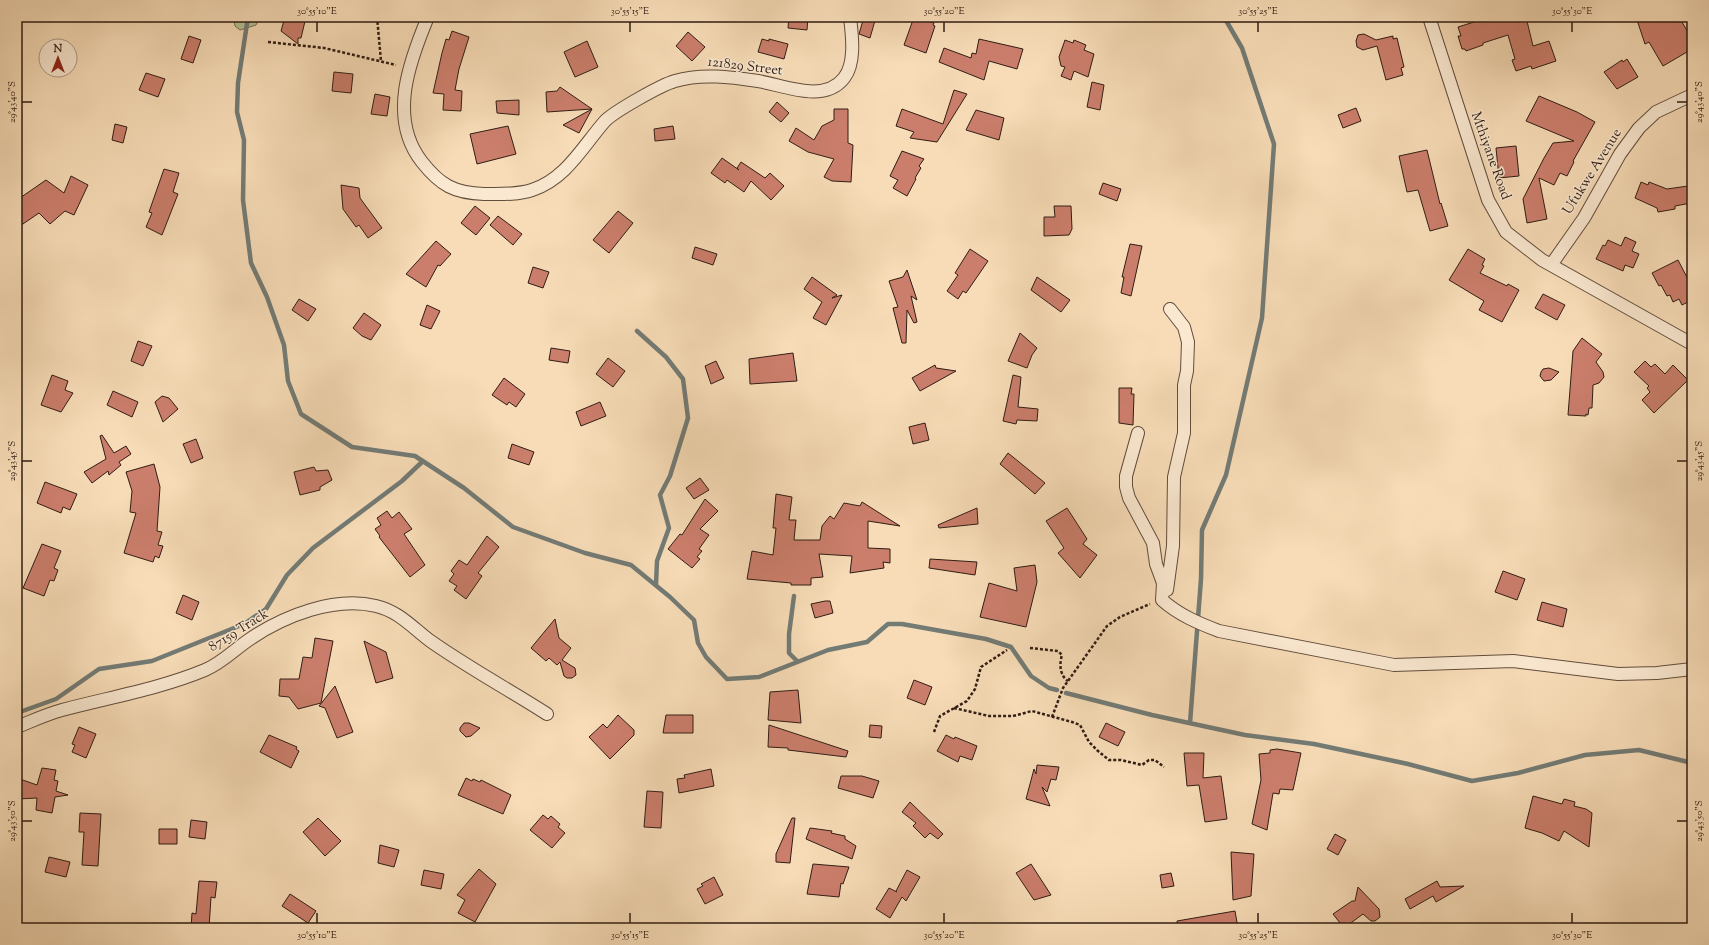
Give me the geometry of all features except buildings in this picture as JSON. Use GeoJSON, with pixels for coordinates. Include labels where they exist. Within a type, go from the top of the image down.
{"type":"FeatureCollection","features":[{"type":"Feature","properties":{"kind":"street","name":"121829 Street"},"geometry":{"type":"LineString","coordinates":[[428,17],[415,48],[403,106],[403,119],[417,156],[434,178],[450,188],[470,193],[514,193],[533,190],[555,178],[574,160],[607,120],[652,91],[674,82],[693,77],[712,76],[757,81],[805,91],[818,91],[838,84],[845,77],[852,51],[850,17]]}},
{"type":"Feature","properties":{"kind":"street","name":"Mthiyane Road"},"geometry":{"type":"LineString","coordinates":[[1429,17],[1488,200],[1506,232],[1527,250],[1551,265],[1692,344]]}},
{"type":"Feature","properties":{"kind":"street","name":"Ufukwe Avenue"},"geometry":{"type":"LineString","coordinates":[[1551,265],[1584,218],[1620,154],[1639,128],[1656,112],[1692,95]]}},
{"type":"Feature","properties":{"kind":"street"},"geometry":{"type":"LineString","coordinates":[[1164,602],[1173,546],[1174,478],[1184,434],[1184,385],[1188,342],[1184,326],[1170,309]]}},
{"type":"Feature","properties":{"kind":"street"},"geometry":{"type":"LineString","coordinates":[[1138,434],[1126,476],[1126,487],[1129,498],[1153,543],[1156,564],[1163,583],[1164,602],[1182,616],[1219,631],[1336,653],[1382,664],[1394,665],[1513,661],[1618,674],[1692,670]]}},
{"type":"Feature","properties":{"kind":"street","name":"87159 Track"},"geometry":{"type":"LineString","coordinates":[[17,727],[61,710],[136,693],[206,670],[261,632],[303,612],[336,605],[351,604],[375,606],[396,614],[429,639],[547,714]]}},
{"type":"Feature","properties":{"kind":"path"},"geometry":{"type":"LineString","coordinates":[[377,17],[381,61]]}},
{"type":"Feature","properties":{"kind":"path"},"geometry":{"type":"LineString","coordinates":[[268,42],[324,48],[410,69]]}},
{"type":"Feature","properties":{"kind":"path"},"geometry":{"type":"LineString","coordinates":[[1052,717],[1063,688],[1107,626],[1136,610],[1164,602]]}},
{"type":"Feature","properties":{"kind":"path"},"geometry":{"type":"LineString","coordinates":[[1030,648],[1058,651],[1062,655],[1060,661],[1064,678],[1068,681]]}},
{"type":"Feature","properties":{"kind":"path"},"geometry":{"type":"LineString","coordinates":[[934,732],[940,716],[967,702],[975,689],[981,666],[1007,650]]}},
{"type":"Feature","properties":{"kind":"path"},"geometry":{"type":"LineString","coordinates":[[954,708],[989,716],[1013,716],[1032,711],[1080,725],[1089,742],[1109,760],[1120,760],[1142,765],[1149,760],[1155,760],[1164,767]]}},
{"type":"Feature","properties":{"kind":"green space"},"geometry":{"type":"Polygon","coordinates":[[[233,17],[260,17],[256,25],[240,30],[235,26],[233,17]]]}},
{"type":"Feature","properties":{"kind":"waterway"},"geometry":{"type":"LineString","coordinates":[[248,17],[238,83],[237,112],[244,140],[243,200],[251,263],[267,297],[284,345],[288,381],[301,414],[352,447],[415,456],[464,488],[513,527],[585,553],[631,565],[670,597],[694,620],[698,643],[706,657],[727,679],[759,677],[828,650],[867,642],[888,624],[902,624],[986,639],[1011,647],[1031,676],[1049,688],[1057,690]]}},
{"type":"Feature","properties":{"kind":"waterway"},"geometry":{"type":"LineString","coordinates":[[1190,723],[1201,579],[1202,530],[1226,475],[1262,318],[1274,144],[1242,48],[1224,17]]}},
{"type":"Feature","properties":{"kind":"waterway"},"geometry":{"type":"LineString","coordinates":[[637,331],[666,357],[683,379],[688,418],[670,476],[660,495],[669,528],[657,561],[656,585]]}},
{"type":"Feature","properties":{"kind":"waterway"},"geometry":{"type":"LineString","coordinates":[[17,713],[56,699],[99,669],[152,661],[244,624],[266,609],[287,575],[313,548],[402,481],[423,461]]}},
{"type":"Feature","properties":{"kind":"waterway"},"geometry":{"type":"LineString","coordinates":[[794,596],[789,634],[789,653],[797,661]]}},
{"type":"Feature","properties":{"kind":"waterway"},"geometry":{"type":"LineString","coordinates":[[1066,693],[1152,715],[1245,735],[1314,744],[1408,764],[1472,781],[1518,773],[1585,755],[1639,750],[1692,763]]}}]}
